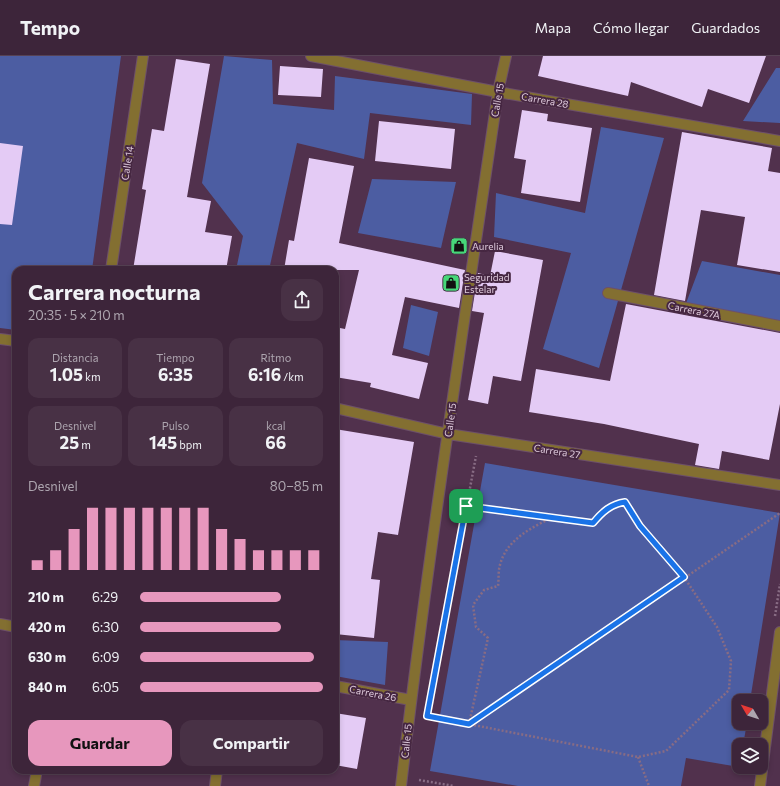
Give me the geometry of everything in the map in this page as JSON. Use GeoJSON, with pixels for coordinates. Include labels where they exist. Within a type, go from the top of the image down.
{"type":"FeatureCollection","features":[{"type":"Feature","properties":{"kind":"street","name":"Calle 14"},"geometry":{"type":"LineString","coordinates":[[112,266],[143,56]]}},
{"type":"Feature","properties":{"kind":"street","name":"Carrera 28"},"geometry":{"type":"LineString","coordinates":[[311,56],[498,92],[780,141]]}},
{"type":"Feature","properties":{"kind":"street","name":"Calle 15"},"geometry":{"type":"LineString","coordinates":[[401,786],[411,700],[448,434],[498,92],[506,56]]}},
{"type":"Feature","properties":{"kind":"street","name":"Carrera 27A"},"geometry":{"type":"LineString","coordinates":[[608,293],[780,326]]}},
{"type":"Feature","properties":{"kind":"street"},"geometry":{"type":"LineString","coordinates":[[0,339],[12,340]]}},
{"type":"Feature","properties":{"kind":"street","name":"Carrera 27"},"geometry":{"type":"LineString","coordinates":[[339,409],[448,434],[780,485]]}},
{"type":"Feature","properties":{"kind":"street"},"geometry":{"type":"LineString","coordinates":[[0,624],[12,626]]}},
{"type":"Feature","properties":{"kind":"street"},"geometry":{"type":"LineString","coordinates":[[760,786],[780,632]]}},
{"type":"Feature","properties":{"kind":"street","name":"Carrera 26"},"geometry":{"type":"LineString","coordinates":[[339,687],[411,700]]}},
{"type":"Feature","properties":{"kind":"street"},"geometry":{"type":"LineString","coordinates":[[34,786],[36,774]]}},
{"type":"Feature","properties":{"kind":"street"},"geometry":{"type":"LineString","coordinates":[[215,786],[216,774]]}},
{"type":"Feature","properties":{"kind":"path"},"geometry":{"type":"LineString","coordinates":[[432,693],[476,454]]}},
{"type":"Feature","properties":{"kind":"path"},"geometry":{"type":"LineString","coordinates":[[427,716],[638,757],[666,751],[729,690],[731,661],[717,627],[684,577],[640,526],[625,502],[615,504],[601,514],[593,523],[466,506]]}},
{"type":"Feature","properties":{"kind":"path"},"geometry":{"type":"LineString","coordinates":[[469,724],[780,513]]}},
{"type":"Feature","properties":{"kind":"path"},"geometry":{"type":"LineString","coordinates":[[469,724],[488,638],[476,627],[473,605],[484,590],[498,586],[500,564],[511,544],[530,528],[551,518]]}},
{"type":"Feature","properties":{"kind":"path"},"geometry":{"type":"LineString","coordinates":[[426,723],[429,708]]}},
{"type":"Feature","properties":{"kind":"path"},"geometry":{"type":"LineString","coordinates":[[638,757],[649,786]]}},
{"type":"Feature","properties":{"kind":"path"},"geometry":{"type":"LineString","coordinates":[[416,779],[454,786]]}},
{"type":"Feature","properties":{"kind":"shaded area"},"geometry":{"type":"Polygon","coordinates":[[[0,56],[121,56],[93,266],[12,266],[12,330],[0,328],[0,56]]]}},
{"type":"Feature","properties":{"kind":"shaded area"},"geometry":{"type":"Polygon","coordinates":[[[224,56],[272,60],[273,104],[334,110],[335,76],[472,94],[471,125],[370,113],[364,159],[297,143],[270,266],[237,266],[243,236],[202,183],[224,56]]]}},
{"type":"Feature","properties":{"kind":"shaded area"},"geometry":{"type":"Polygon","coordinates":[[[776,68],[780,68],[780,123],[743,121],[776,68]]]}},
{"type":"Feature","properties":{"kind":"shaded area"},"geometry":{"type":"Polygon","coordinates":[[[601,127],[664,138],[599,368],[543,349],[571,253],[494,237],[496,193],[585,213],[601,127]]]}},
{"type":"Feature","properties":{"kind":"shaded area"},"geometry":{"type":"Polygon","coordinates":[[[372,179],[456,182],[441,248],[358,233],[372,179]]]}},
{"type":"Feature","properties":{"kind":"shaded area"},"geometry":{"type":"Polygon","coordinates":[[[702,261],[780,275],[780,323],[685,306],[702,261]]]}},
{"type":"Feature","properties":{"kind":"shaded area"},"geometry":{"type":"Polygon","coordinates":[[[411,305],[438,312],[429,356],[403,348],[411,305]]]}},
{"type":"Feature","properties":{"kind":"shaded area"},"geometry":{"type":"Polygon","coordinates":[[[485,463],[780,513],[751,694],[732,694],[732,730],[746,730],[744,738],[732,738],[732,766],[686,758],[681,786],[518,786],[430,771],[485,463]]]}},
{"type":"Feature","properties":{"kind":"shaded area"},"geometry":{"type":"Polygon","coordinates":[[[339,640],[388,642],[385,685],[339,677],[339,640]]]}},
{"type":"Feature","properties":{"kind":"building"},"geometry":{"type":"Polygon","coordinates":[[[543,56],[766,56],[749,103],[708,89],[702,107],[631,82],[628,96],[538,76],[543,56]]]}},
{"type":"Feature","properties":{"kind":"building"},"geometry":{"type":"Polygon","coordinates":[[[176,59],[210,64],[187,197],[211,201],[205,232],[232,236],[227,266],[134,266],[146,190],[142,189],[152,129],[164,131],[176,59]]]}},
{"type":"Feature","properties":{"kind":"building"},"geometry":{"type":"Polygon","coordinates":[[[280,66],[323,69],[321,97],[278,95],[280,66]]]}},
{"type":"Feature","properties":{"kind":"building"},"geometry":{"type":"Polygon","coordinates":[[[522,110],[548,114],[547,121],[592,128],[580,202],[521,193],[526,160],[514,158],[522,110]]]}},
{"type":"Feature","properties":{"kind":"building"},"geometry":{"type":"Polygon","coordinates":[[[379,121],[455,129],[451,169],[375,161],[379,121]]]}},
{"type":"Feature","properties":{"kind":"building"},"geometry":{"type":"Polygon","coordinates":[[[682,132],[772,148],[768,171],[780,173],[780,272],[737,265],[745,217],[701,210],[685,301],[654,295],[682,132]]]}},
{"type":"Feature","properties":{"kind":"building"},"geometry":{"type":"Polygon","coordinates":[[[0,143],[23,146],[12,225],[0,224],[0,143]]]}},
{"type":"Feature","properties":{"kind":"building"},"geometry":{"type":"Polygon","coordinates":[[[309,158],[354,166],[339,243],[465,270],[459,308],[405,297],[392,355],[428,363],[419,399],[370,387],[371,383],[339,378],[339,328],[345,329],[359,270],[339,270],[339,266],[285,266],[289,240],[294,241],[309,158]]]}},
{"type":"Feature","properties":{"kind":"building"},"geometry":{"type":"Polygon","coordinates":[[[495,251],[543,260],[521,381],[493,376],[488,404],[468,400],[484,313],[472,311],[478,273],[490,276],[495,251]]]}},
{"type":"Feature","properties":{"kind":"building"},"geometry":{"type":"Polygon","coordinates":[[[626,304],[780,333],[780,404],[769,460],[722,451],[719,469],[695,465],[699,444],[604,424],[529,412],[536,369],[610,381],[626,304]]]}},
{"type":"Feature","properties":{"kind":"building"},"geometry":{"type":"Polygon","coordinates":[[[339,430],[414,442],[398,535],[378,532],[371,579],[380,580],[374,638],[339,634],[339,430]]]}},
{"type":"Feature","properties":{"kind":"building"},"geometry":{"type":"Polygon","coordinates":[[[339,714],[366,718],[357,769],[339,766],[339,714]]]}},
{"type":"Feature","properties":{"kind":"place","name":"Aurelia"},"geometry":{"type":"Point","coordinates":[459,246]}},
{"type":"Feature","properties":{"kind":"place","name":"Seguridad Estelar"},"geometry":{"type":"Point","coordinates":[451,283]}},
{"type":"Feature","properties":{"kind":"route"},"geometry":{"type":"LineString","coordinates":[[625,502],[634,514],[640,526],[684,577],[469,724],[427,716],[466,506],[593,523],[601,514],[615,504],[625,502]]}}]}
